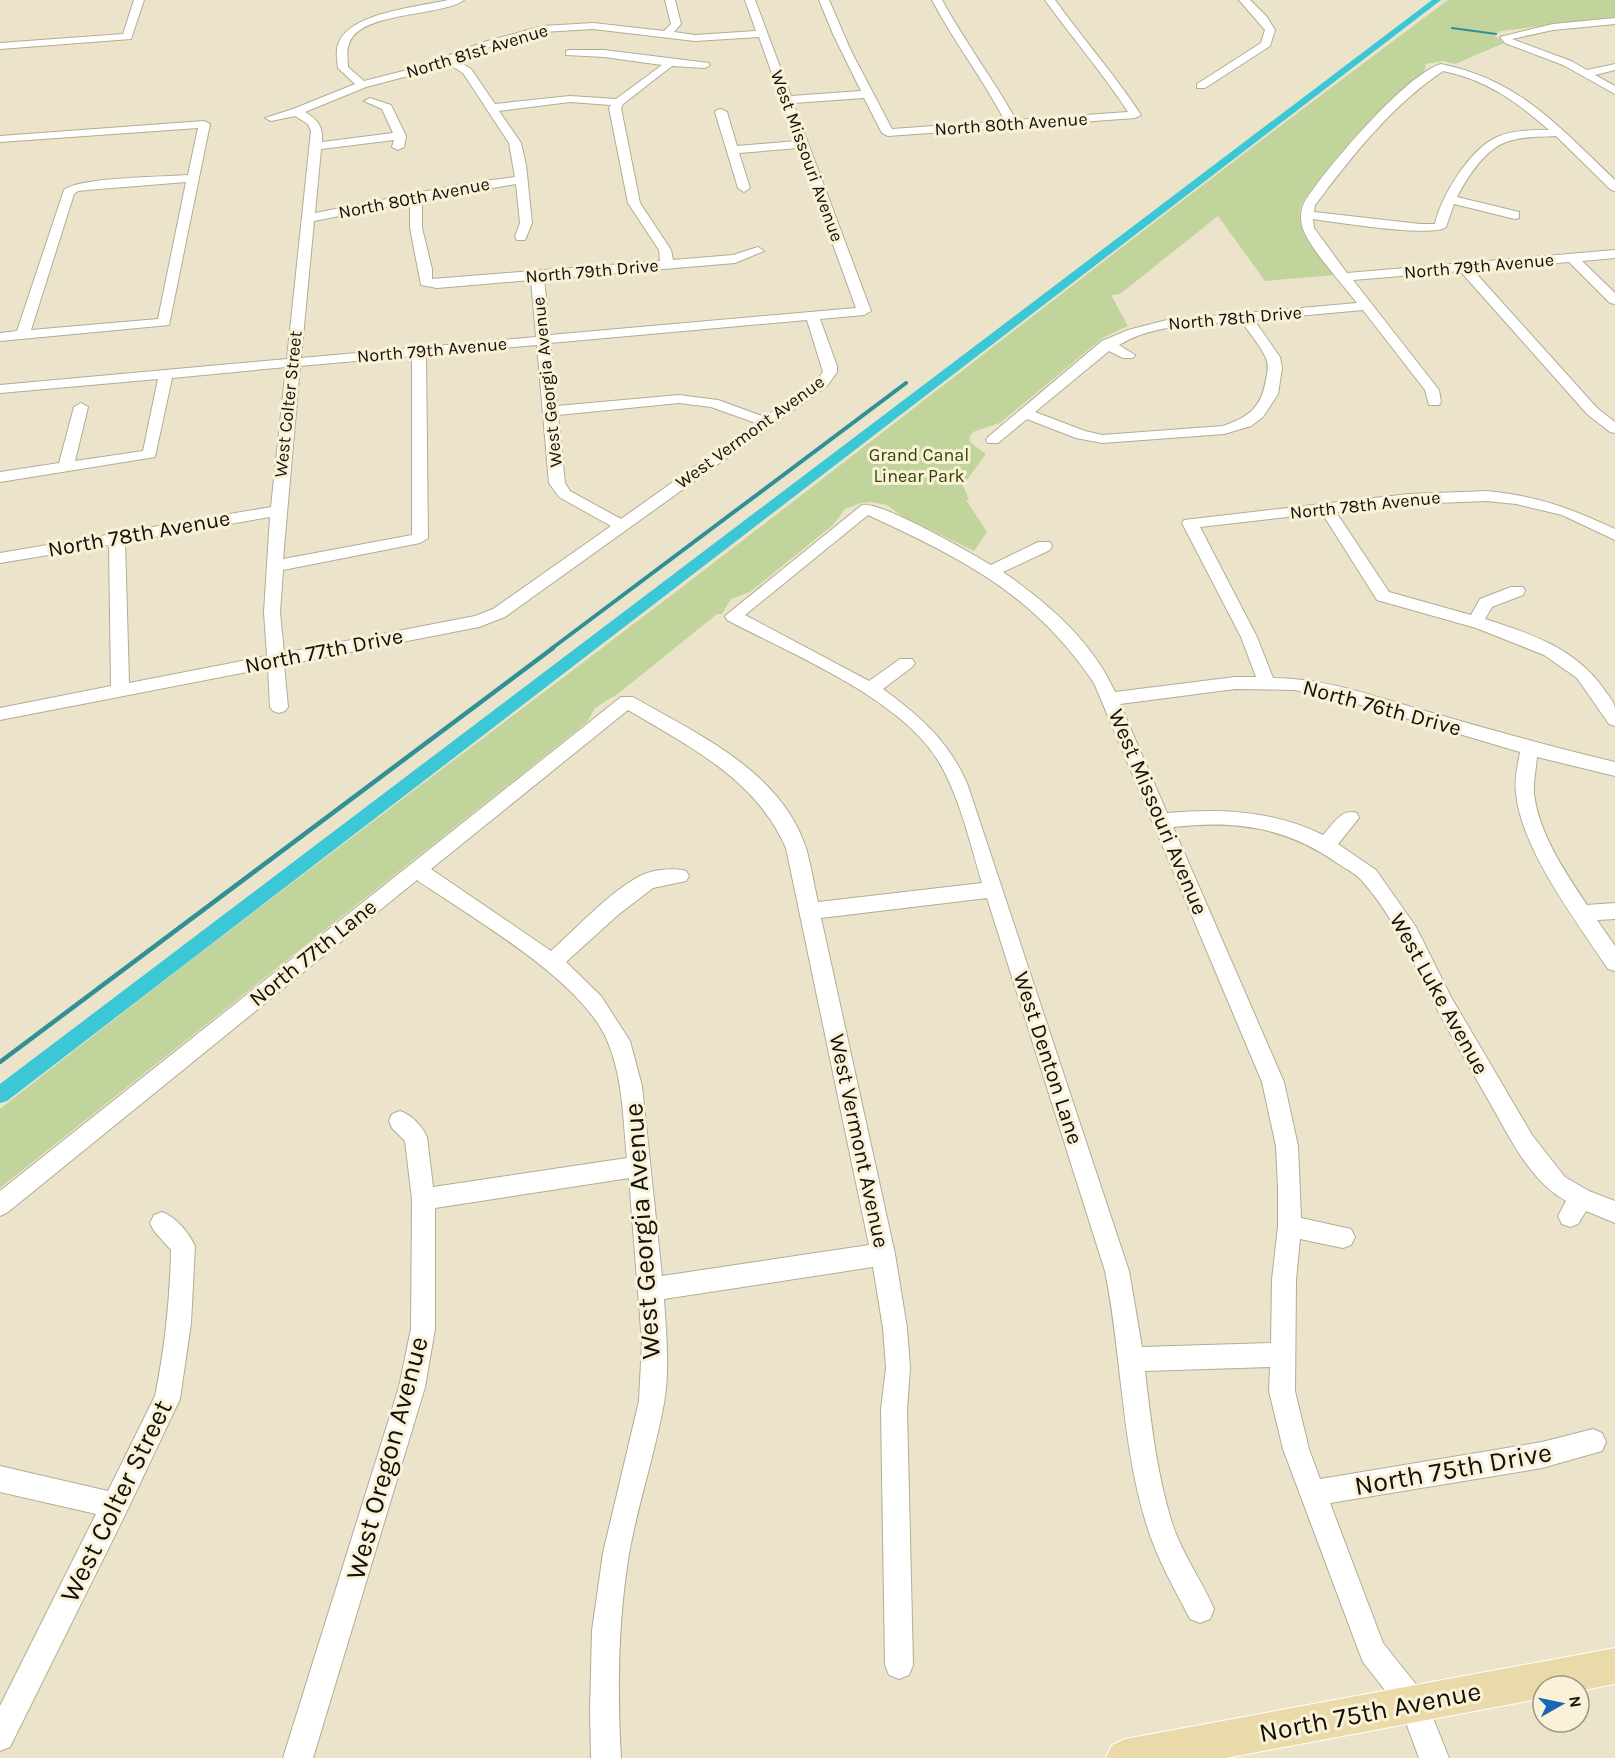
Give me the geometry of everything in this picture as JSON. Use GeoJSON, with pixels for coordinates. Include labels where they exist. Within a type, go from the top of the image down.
{"type":"FeatureCollection","features":[{"type":"Feature","properties":{"kind":"main road","name":"North 75th Avenue"},"geometry":{"type":"LineString","coordinates":[[1125,1758],[1615,1666]]}},
{"type":"Feature","properties":{"kind":"street"},"geometry":{"type":"LineString","coordinates":[[0,46],[127,37],[139,0]]}},
{"type":"Feature","properties":{"kind":"street"},"geometry":{"type":"LineString","coordinates":[[666,36],[676,24],[670,0]]}},
{"type":"Feature","properties":{"kind":"street","name":"West Missouri Avenue"},"geometry":{"type":"LineString","coordinates":[[750,0],[864,311]]}},
{"type":"Feature","properties":{"kind":"street"},"geometry":{"type":"LineString","coordinates":[[788,100],[869,94],[849,59],[824,0]]}},
{"type":"Feature","properties":{"kind":"street"},"geometry":{"type":"LineString","coordinates":[[937,0],[962,46],[990,83],[1012,124]]}},
{"type":"Feature","properties":{"kind":"street","name":"North 80th Avenue"},"geometry":{"type":"LineString","coordinates":[[869,94],[888,133],[1135,115],[1114,82],[1086,50],[1050,0]]}},
{"type":"Feature","properties":{"kind":"street"},"geometry":{"type":"LineString","coordinates":[[1201,86],[1266,44],[1270,30],[1263,19],[1244,0]]}},
{"type":"Feature","properties":{"kind":"street"},"geometry":{"type":"LineString","coordinates":[[362,85],[343,68],[344,41],[350,32],[374,20],[453,3]]}},
{"type":"Feature","properties":{"kind":"street"},"geometry":{"type":"LineString","coordinates":[[593,26],[601,15]]}},
{"type":"Feature","properties":{"kind":"street"},"geometry":{"type":"LineString","coordinates":[[1615,21],[1553,27],[1505,37],[1587,73],[1615,91]]}},
{"type":"Feature","properties":{"kind":"street","name":"North 81st Avenue"},"geometry":{"type":"LineString","coordinates":[[271,118],[297,112],[362,85],[449,60],[529,31],[557,27],[593,26],[666,36],[706,38],[763,34]]}},
{"type":"Feature","properties":{"kind":"street"},"geometry":{"type":"LineString","coordinates":[[570,54],[589,52],[705,65]]}},
{"type":"Feature","properties":{"kind":"street"},"geometry":{"type":"LineString","coordinates":[[449,60],[467,70],[515,143],[522,180],[526,223],[521,237]]}},
{"type":"Feature","properties":{"kind":"street"},"geometry":{"type":"LineString","coordinates":[[667,264],[664,250],[634,203],[615,108],[618,102],[657,74],[669,62]]}},
{"type":"Feature","properties":{"kind":"street"},"geometry":{"type":"LineString","coordinates":[[1434,402],[1432,390],[1308,228],[1309,205],[1353,147],[1387,111],[1422,80],[1441,67],[1500,86],[1520,98],[1615,187]]}},
{"type":"Feature","properties":{"kind":"street"},"geometry":{"type":"LineString","coordinates":[[1587,73],[1615,67]]}},
{"type":"Feature","properties":{"kind":"street"},"geometry":{"type":"LineString","coordinates":[[493,108],[570,99],[618,102]]}},
{"type":"Feature","properties":{"kind":"street"},"geometry":{"type":"LineString","coordinates":[[370,101],[387,107],[400,136],[397,149]]}},
{"type":"Feature","properties":{"kind":"street","name":"West Colter Street"},"geometry":{"type":"LineString","coordinates":[[279,707],[272,612],[278,511],[316,126],[297,112]]}},
{"type":"Feature","properties":{"kind":"street"},"geometry":{"type":"LineString","coordinates":[[721,112],[744,188]]}},
{"type":"Feature","properties":{"kind":"street"},"geometry":{"type":"LineString","coordinates":[[0,139],[204,124],[164,322],[0,337]]}},
{"type":"Feature","properties":{"kind":"street"},"geometry":{"type":"LineString","coordinates":[[1307,215],[1420,228],[1440,227],[1443,211],[1450,199],[1469,170],[1492,144],[1503,138],[1556,133]]}},
{"type":"Feature","properties":{"kind":"street"},"geometry":{"type":"LineString","coordinates":[[315,146],[400,136]]}},
{"type":"Feature","properties":{"kind":"street"},"geometry":{"type":"LineString","coordinates":[[732,150],[803,144]]}},
{"type":"Feature","properties":{"kind":"street"},"geometry":{"type":"LineString","coordinates":[[23,335],[68,193],[74,188],[193,178]]}},
{"type":"Feature","properties":{"kind":"street","name":"North 80th Avenue"},"geometry":{"type":"LineString","coordinates":[[307,218],[522,180]]}},
{"type":"Feature","properties":{"kind":"street","name":"North 79th Drive"},"geometry":{"type":"LineString","coordinates":[[416,198],[416,228],[426,269],[426,282],[437,284],[735,259],[758,251]]}},
{"type":"Feature","properties":{"kind":"street"},"geometry":{"type":"LineString","coordinates":[[1450,199],[1515,215]]}},
{"type":"Feature","properties":{"kind":"street","name":"North 79th Avenue"},"geometry":{"type":"LineString","coordinates":[[1344,277],[1615,255]]}},
{"type":"Feature","properties":{"kind":"street"},"geometry":{"type":"LineString","coordinates":[[1572,258],[1615,300]]}},
{"type":"Feature","properties":{"kind":"street"},"geometry":{"type":"LineString","coordinates":[[1463,267],[1592,411],[1615,429]]}},
{"type":"Feature","properties":{"kind":"street","name":"West Georgia Avenue"},"geometry":{"type":"LineString","coordinates":[[537,276],[557,483],[564,494],[621,525]]}},
{"type":"Feature","properties":{"kind":"street","name":"North 78th Drive"},"geometry":{"type":"LineString","coordinates":[[993,440],[1107,344],[1138,329],[1367,306]]}},
{"type":"Feature","properties":{"kind":"street","name":"North 79th Avenue"},"geometry":{"type":"LineString","coordinates":[[0,389],[864,311]]}},
{"type":"Feature","properties":{"kind":"street","name":"West Vermont Avenue"},"geometry":{"type":"LineString","coordinates":[[621,525],[822,384],[830,372],[829,361],[813,317]]}},
{"type":"Feature","properties":{"kind":"street"},"geometry":{"type":"LineString","coordinates":[[1025,413],[1081,435],[1102,439],[1224,430],[1246,423],[1258,414],[1270,394],[1275,368],[1273,357],[1245,317]]}},
{"type":"Feature","properties":{"kind":"street"},"geometry":{"type":"LineString","coordinates":[[1107,344],[1128,355]]}},
{"type":"Feature","properties":{"kind":"street"},"geometry":{"type":"LineString","coordinates":[[275,566],[420,538],[419,351]]}},
{"type":"Feature","properties":{"kind":"street"},"geometry":{"type":"LineString","coordinates":[[0,477],[150,454],[166,374]]}},
{"type":"Feature","properties":{"kind":"street"},"geometry":{"type":"LineString","coordinates":[[549,411],[679,399],[713,404],[766,422]]}},
{"type":"Feature","properties":{"kind":"street"},"geometry":{"type":"LineString","coordinates":[[66,466],[81,407]]}},
{"type":"Feature","properties":{"kind":"street","name":"North 78th Avenue"},"geometry":{"type":"LineString","coordinates":[[1266,682],[1249,637],[1190,523],[1457,495],[1542,498],[1615,535]]}},
{"type":"Feature","properties":{"kind":"street","name":"West Missouri Avenue"},"geometry":{"type":"LineString","coordinates":[[733,616],[867,508],[947,546],[992,571],[1032,601],[1077,645],[1097,674],[1273,1082],[1287,1146],[1290,1226],[1284,1280],[1282,1391],[1296,1449],[1373,1652],[1413,1703],[1434,1758]]}},
{"type":"Feature","properties":{"kind":"street"},"geometry":{"type":"LineString","coordinates":[[1326,508],[1383,596],[1542,645],[1570,663],[1589,681],[1615,720]]}},
{"type":"Feature","properties":{"kind":"street","name":"North 78th Avenue"},"geometry":{"type":"LineString","coordinates":[[0,558],[278,511]]}},
{"type":"Feature","properties":{"kind":"street","name":"North 77th Drive"},"geometry":{"type":"LineString","coordinates":[[0,714],[491,617],[621,525]]}},
{"type":"Feature","properties":{"kind":"street"},"geometry":{"type":"LineString","coordinates":[[117,538],[120,690]]}},
{"type":"Feature","properties":{"kind":"street"},"geometry":{"type":"LineString","coordinates":[[992,571],[1044,546]]}},
{"type":"Feature","properties":{"kind":"street"},"geometry":{"type":"LineString","coordinates":[[1474,623],[1486,603],[1517,591]]}},
{"type":"Feature","properties":{"kind":"street","name":"West Denton Lane"},"geometry":{"type":"LineString","coordinates":[[733,616],[871,689],[901,712],[943,754],[971,818],[1117,1271],[1124,1302],[1146,1466],[1160,1526],[1200,1609]]}},
{"type":"Feature","properties":{"kind":"street"},"geometry":{"type":"LineString","coordinates":[[871,689],[906,663]]}},
{"type":"Feature","properties":{"kind":"street","name":"North 76th Drive"},"geometry":{"type":"LineString","coordinates":[[1109,699],[1235,683],[1266,682],[1314,688],[1362,699],[1529,748],[1615,770]]}},
{"type":"Feature","properties":{"kind":"street","name":"West Vermont Avenue"},"geometry":{"type":"LineString","coordinates":[[627,701],[733,765],[757,788],[780,816],[796,848],[883,1254],[895,1328],[898,1368],[894,1409],[898,1665]]}},
{"type":"Feature","properties":{"kind":"street","name":"North 77th Lane"},"geometry":{"type":"LineString","coordinates":[[0,1205],[627,701]]}},
{"type":"Feature","properties":{"kind":"street"},"geometry":{"type":"LineString","coordinates":[[1529,748],[1525,794],[1532,826],[1582,913],[1615,963]]}},
{"type":"Feature","properties":{"kind":"street","name":"West Luke Avenue"},"geometry":{"type":"LineString","coordinates":[[1161,821],[1200,817],[1256,820],[1295,830],[1326,845],[1369,875],[1409,933],[1444,1003],[1524,1142],[1575,1207],[1615,1212]]}},
{"type":"Feature","properties":{"kind":"street"},"geometry":{"type":"LineString","coordinates":[[1326,845],[1350,818]]}},
{"type":"Feature","properties":{"kind":"street","name":"West Georgia Avenue"},"geometry":{"type":"LineString","coordinates":[[417,870],[552,962],[594,1002],[619,1041],[630,1086],[651,1289],[654,1342],[652,1401],[616,1553],[606,1631],[604,1711],[606,1758]]}},
{"type":"Feature","properties":{"kind":"street"},"geometry":{"type":"LineString","coordinates":[[552,962],[612,908],[648,881],[679,876]]}},
{"type":"Feature","properties":{"kind":"street"},"geometry":{"type":"LineString","coordinates":[[810,912],[994,889]]}},
{"type":"Feature","properties":{"kind":"street"},"geometry":{"type":"LineString","coordinates":[[1582,913],[1615,911]]}},
{"type":"Feature","properties":{"kind":"street","name":"West Oregon Avenue"},"geometry":{"type":"LineString","coordinates":[[298,1758],[412,1387],[423,1329],[423,1199],[416,1137],[400,1121]]}},
{"type":"Feature","properties":{"kind":"street"},"geometry":{"type":"LineString","coordinates":[[423,1199],[639,1166]]}},
{"type":"Feature","properties":{"kind":"street","name":"West Colter Street"},"geometry":{"type":"LineString","coordinates":[[0,1737],[168,1399],[181,1306],[183,1246],[162,1223]]}},
{"type":"Feature","properties":{"kind":"street"},"geometry":{"type":"LineString","coordinates":[[1290,1226],[1343,1237]]}},
{"type":"Feature","properties":{"kind":"street"},"geometry":{"type":"LineString","coordinates":[[651,1289],[883,1254]]}},
{"type":"Feature","properties":{"kind":"street"},"geometry":{"type":"LineString","coordinates":[[1131,1359],[1282,1355]]}},
{"type":"Feature","properties":{"kind":"street","name":"North 75th Drive"},"geometry":{"type":"LineString","coordinates":[[1312,1493],[1542,1455],[1593,1442]]}},
{"type":"Feature","properties":{"kind":"street"},"geometry":{"type":"LineString","coordinates":[[0,1479],[116,1506]]}},
{"type":"Feature","properties":{"kind":"green space","name":"Grand Canal Linear Park"},"geometry":{"type":"Polygon","coordinates":[[[1448,0],[1615,0],[1615,17],[1501,31],[1494,35],[1504,43],[1455,64],[1443,61],[1426,64],[1424,71],[1359,133],[1302,203],[1300,222],[1303,232],[1334,275],[1265,281],[1218,216],[1120,294],[1111,295],[1128,326],[1104,337],[1000,423],[973,432],[969,438],[971,443],[986,454],[963,485],[969,500],[966,500],[987,532],[974,551],[902,516],[887,505],[870,502],[845,509],[833,525],[750,592],[731,599],[722,614],[717,614],[619,693],[595,708],[587,722],[0,1188],[0,1109],[1448,0]]]}},
{"type":"Feature","properties":{"kind":"waterway"},"geometry":{"type":"LineString","coordinates":[[0,1095],[1437,0]]}},
{"type":"Feature","properties":{"kind":"waterway"},"geometry":{"type":"LineString","coordinates":[[1452,28],[1496,34]]}},
{"type":"Feature","properties":{"kind":"waterway"},"geometry":{"type":"LineString","coordinates":[[551,649],[906,383]]}},
{"type":"Feature","properties":{"kind":"waterway"},"geometry":{"type":"LineString","coordinates":[[0,1062],[553,648]]}}]}
